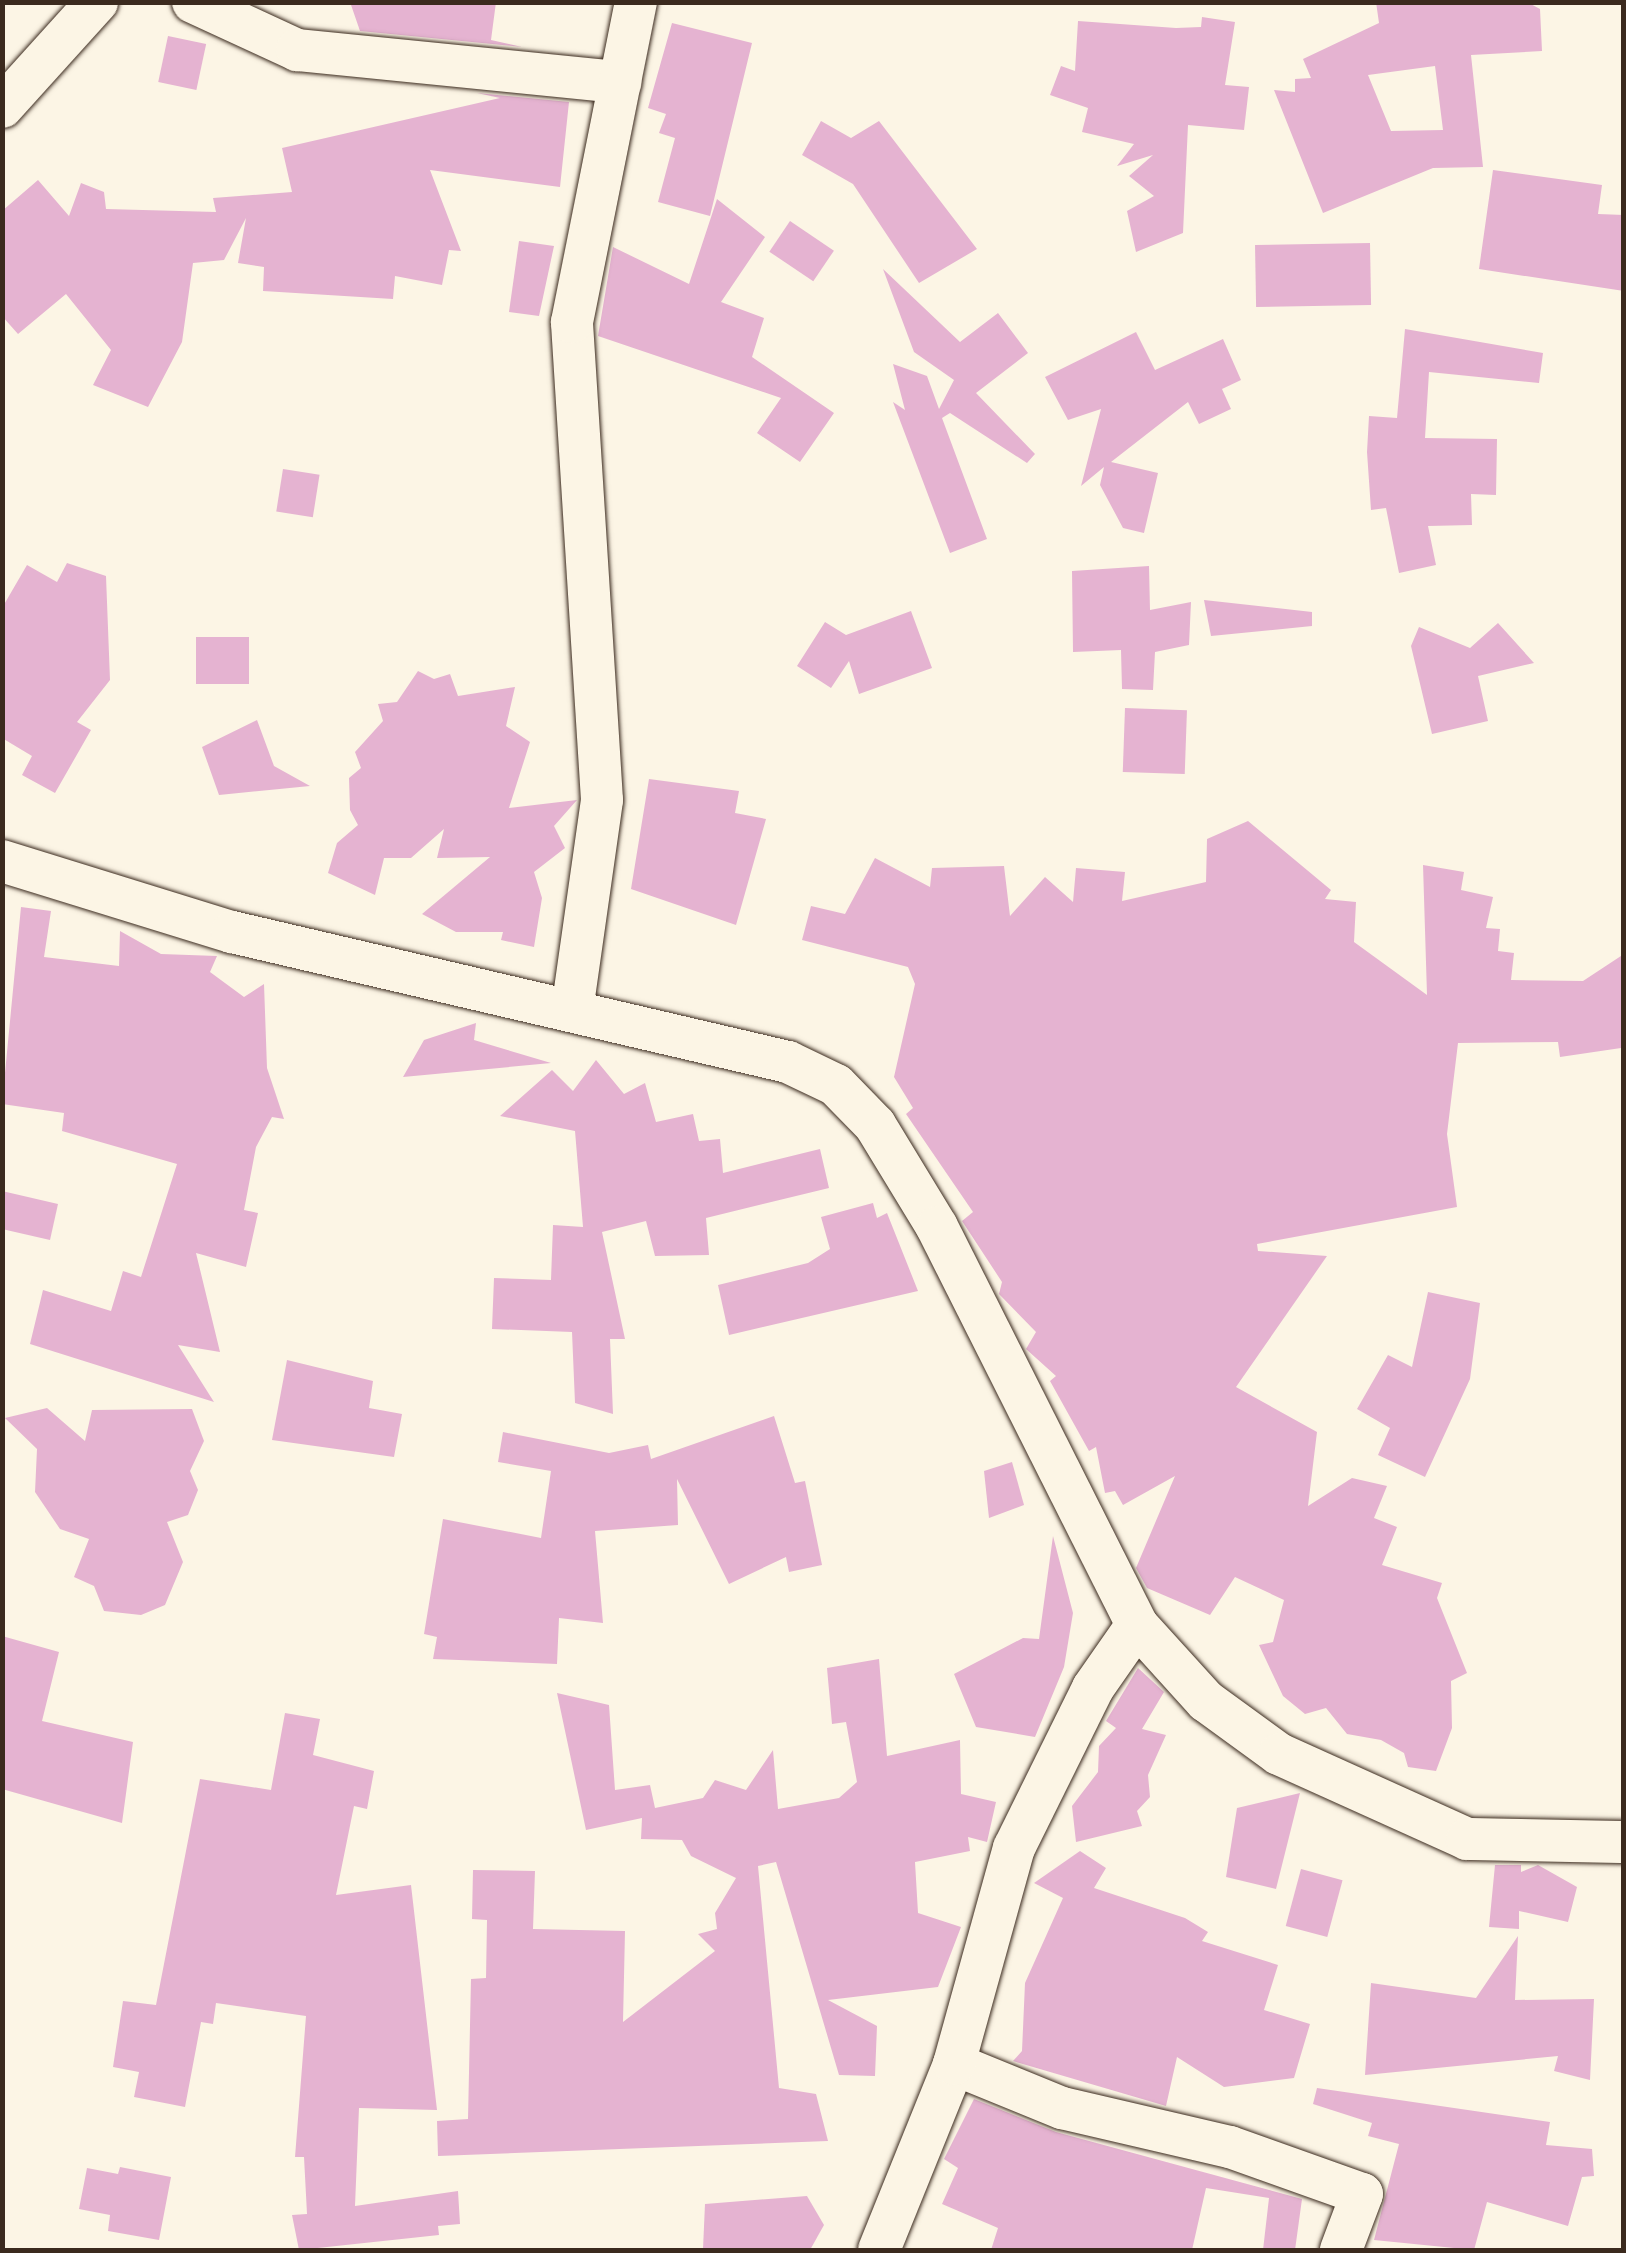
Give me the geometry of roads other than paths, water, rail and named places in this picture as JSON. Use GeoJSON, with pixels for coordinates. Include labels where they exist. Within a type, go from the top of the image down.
{"type":"FeatureCollection","features":[{"type":"Feature","properties":{"kind":"street"},"geometry":{"type":"LineString","coordinates":[[2,107],[96,2]]}},
{"type":"Feature","properties":{"kind":"street"},"geometry":{"type":"LineString","coordinates":[[193,2],[297,50],[620,82]]}},
{"type":"Feature","properties":{"kind":"street"},"geometry":{"type":"LineString","coordinates":[[572,1011],[602,800],[572,322],[636,2]]}},
{"type":"Feature","properties":{"kind":"street"},"geometry":{"type":"LineString","coordinates":[[2,861],[232,932],[788,1062],[836,1086],[875,1125],[976,1301],[1137,1624],[1206,1700],[1279,1754],[1467,1840],[1624,1842]]}},
{"type":"Feature","properties":{"kind":"street"},"geometry":{"type":"LineString","coordinates":[[879,2250],[954,2064],[1014,1848],[1093,1688],[1137,1624]]}},
{"type":"Feature","properties":{"kind":"street"},"geometry":{"type":"LineString","coordinates":[[954,2064],[1062,2108],[1230,2147],[1362,2194],[1341,2250]]}}]}
